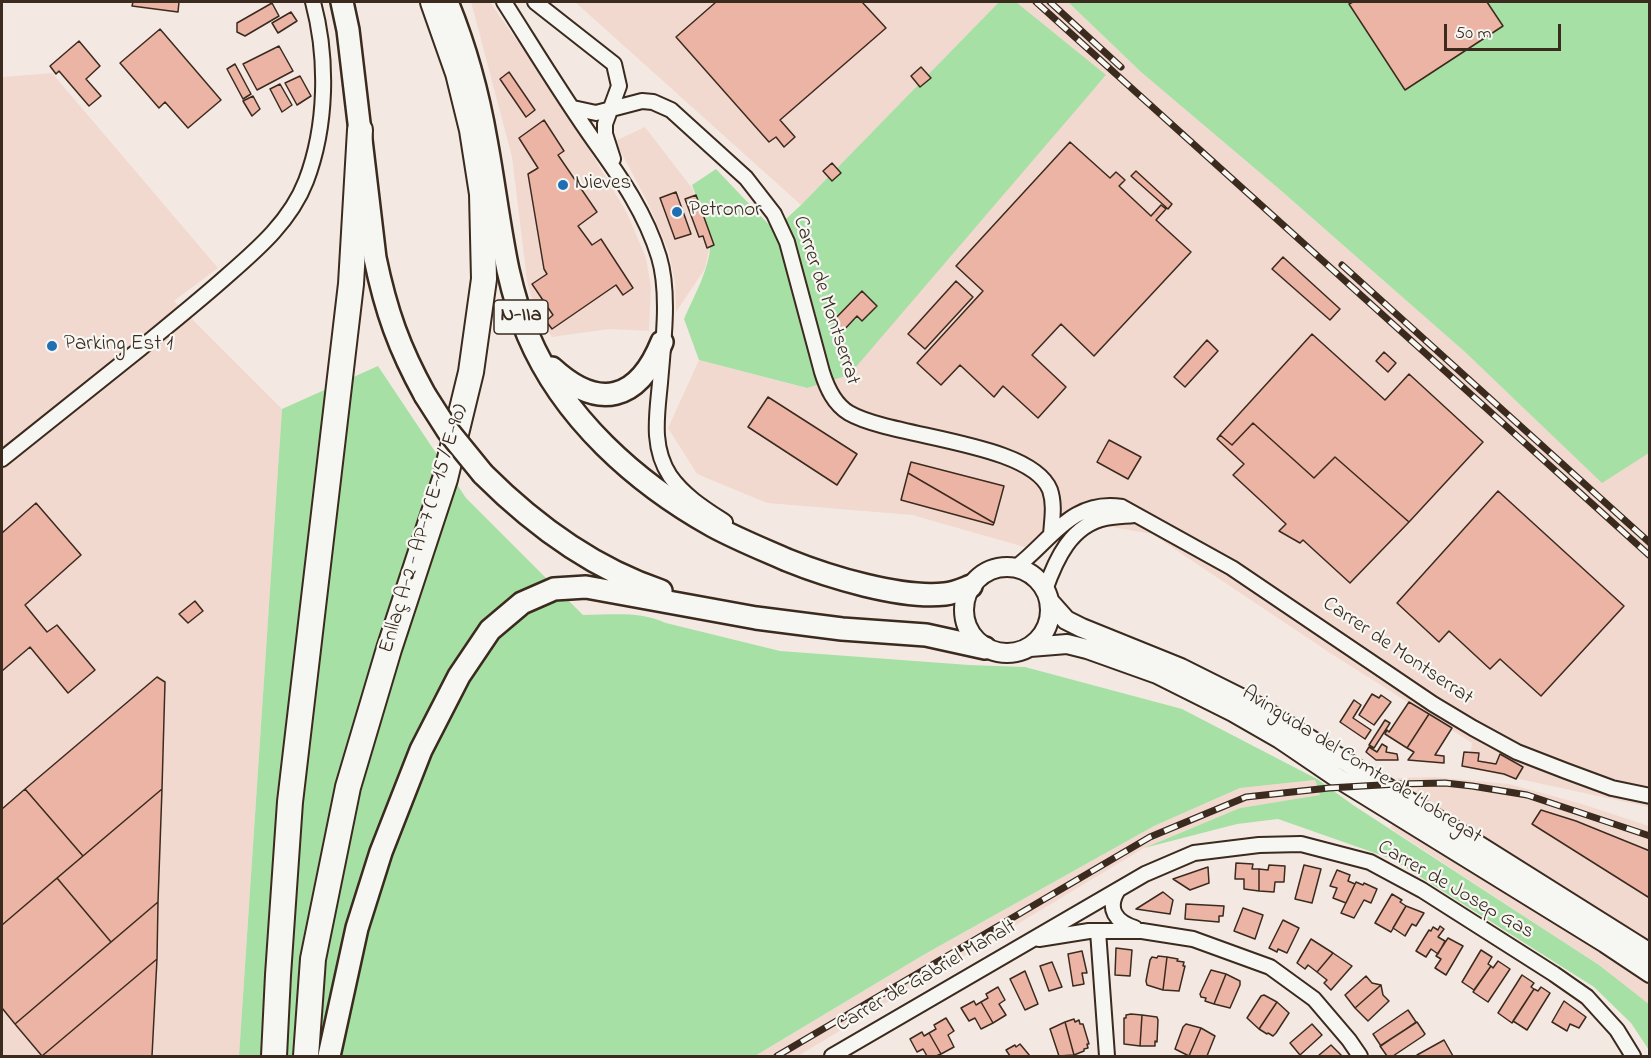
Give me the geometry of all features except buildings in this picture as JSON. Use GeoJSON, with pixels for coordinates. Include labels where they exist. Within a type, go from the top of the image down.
{"type":"FeatureCollection","features":[{"type":"Feature","properties":{"kind":"highway"},"geometry":{"type":"LineString","coordinates":[[342,2],[348,30],[375,258],[382,294],[405,359],[448,431],[483,474],[524,513],[572,548],[653,588],[744,617]]}},
{"type":"Feature","properties":{"kind":"highway","name":"Enllaç A-2 - AP-7 (E-15 / E-90)"},"geometry":{"type":"LineString","coordinates":[[306,1056],[314,959],[348,787],[389,649],[445,479],[471,372],[484,279],[482,194],[472,130],[458,73],[433,2]]}},
{"type":"Feature","properties":{"kind":"highway","name":"N-IIa"},"geometry":{"type":"LineString","coordinates":[[447,2],[475,87],[514,292],[523,323],[536,354],[571,407],[620,460],[673,502],[712,526],[745,542],[794,563],[835,577],[884,588],[930,595],[955,592],[971,586]]}},
{"type":"Feature","properties":{"kind":"highway"},"geometry":{"type":"LineString","coordinates":[[274,1056],[290,802],[351,284],[360,130]]}},
{"type":"Feature","properties":{"kind":"highway"},"geometry":{"type":"LineString","coordinates":[[536,354],[576,387],[588,393],[612,394],[623,390],[642,377],[655,359],[662,342]]}},
{"type":"Feature","properties":{"kind":"highway"},"geometry":{"type":"LineString","coordinates":[[329,1056],[357,928],[381,852],[421,750],[459,675],[490,630],[522,603],[554,589],[586,586],[744,617],[842,629],[926,635],[985,648]]}},
{"type":"Feature","properties":{"kind":"main road","name":"N-IIa"},"geometry":{"type":"LineString","coordinates":[[971,586],[987,572],[997,568],[1015,568]]}},
{"type":"Feature","properties":{"kind":"main road"},"geometry":{"type":"LineString","coordinates":[[971,586],[966,596],[965,620],[976,640],[985,648],[1008,654],[1030,647],[1044,632],[1050,612],[1048,596],[1036,577],[1015,568]]}},
{"type":"Feature","properties":{"kind":"main road","name":"Avinguda del Comte de Llobregat"},"geometry":{"type":"LineString","coordinates":[[1048,596],[1066,620],[1181,668],[1257,706],[1650,953]]}},
{"type":"Feature","properties":{"kind":"main road","name":"Avinguda del Comte de Llobregat"},"geometry":{"type":"LineString","coordinates":[[1030,647],[1067,644],[1087,649],[1157,674],[1233,712],[1280,739],[1336,777],[1605,943],[1650,974]]}},
{"type":"Feature","properties":{"kind":"street"},"geometry":{"type":"LineString","coordinates":[[2,459],[190,308],[267,241],[288,214],[306,182],[315,151],[322,112],[319,24],[313,2]]}},
{"type":"Feature","properties":{"kind":"street"},"geometry":{"type":"LineString","coordinates":[[504,2],[616,170],[647,226],[659,257],[664,285],[656,430],[660,455],[677,485],[692,500],[734,529],[745,542]]}},
{"type":"Feature","properties":{"kind":"street"},"geometry":{"type":"LineString","coordinates":[[535,2],[614,64],[619,86],[605,124],[605,134],[616,170]]}},
{"type":"Feature","properties":{"kind":"street","name":"Carrer de Montserrat"},"geometry":{"type":"LineString","coordinates":[[611,110],[642,101],[653,102],[671,110],[754,186],[774,214],[787,242],[822,372],[837,403],[849,413],[872,422],[977,448],[1017,461],[1041,477],[1049,489],[1054,507],[1051,535]]}},
{"type":"Feature","properties":{"kind":"street"},"geometry":{"type":"LineString","coordinates":[[573,108],[596,113],[611,110]]}},
{"type":"Feature","properties":{"kind":"street","name":"Carrer de Montserrat"},"geometry":{"type":"LineString","coordinates":[[1015,568],[1063,523],[1087,508],[1108,504],[1122,507],[1232,568],[1433,704],[1473,728],[1517,752],[1566,771],[1612,788],[1650,796]]}},
{"type":"Feature","properties":{"kind":"street"},"geometry":{"type":"LineString","coordinates":[[1048,596],[1053,567],[1062,549],[1075,535],[1093,522],[1134,515]]}},
{"type":"Feature","properties":{"kind":"street","name":"Carrer de Josep Gas"},"geometry":{"type":"LineString","coordinates":[[1031,940],[1145,874],[1194,853],[1259,845],[1301,844],[1370,862],[1431,896],[1554,974],[1587,998],[1617,1029],[1633,1056]]}},
{"type":"Feature","properties":{"kind":"street"},"geometry":{"type":"LineString","coordinates":[[1118,890],[1113,904],[1115,916],[1122,924],[1142,931]]}},
{"type":"Feature","properties":{"kind":"street"},"geometry":{"type":"LineString","coordinates":[[1098,931],[1107,1056]]}},
{"type":"Feature","properties":{"kind":"street","name":"Carrer de Gabriel Manalt"},"geometry":{"type":"LineString","coordinates":[[832,1056],[1031,940],[1098,931],[1142,931],[1192,939],[1270,967],[1314,999],[1360,1056]]}},
{"type":"Feature","properties":{"kind":"shaded area","name":"Nieves"},"geometry":{"type":"Polygon","coordinates":[[[471,2],[490,2],[571,119],[627,213],[646,258],[651,287],[649,331],[609,329],[552,337],[536,314],[527,281],[512,157],[471,2]]]}},
{"type":"Feature","properties":{"kind":"shaded area"},"geometry":{"type":"Polygon","coordinates":[[[575,2],[999,2],[801,205],[575,2]]]}},
{"type":"Feature","properties":{"kind":"shaded area"},"geometry":{"type":"Polygon","coordinates":[[[1016,2],[1068,2],[1141,72],[1278,188],[1465,352],[1602,482],[1649,453],[1649,807],[1468,768],[1472,743],[1330,653],[1152,534],[1082,522],[1028,548],[912,515],[767,503],[697,474],[668,428],[699,360],[806,388],[1106,76],[1016,2]]]}},
{"type":"Feature","properties":{"kind":"shaded area"},"geometry":{"type":"Polygon","coordinates":[[[52,73],[218,268],[174,301],[282,409],[239,1056],[2,1056],[2,77],[52,73]]]}},
{"type":"Feature","properties":{"kind":"shaded area","name":"Petronor"},"geometry":{"type":"Polygon","coordinates":[[[645,127],[692,188],[706,223],[710,245],[705,269],[676,312],[675,283],[669,252],[647,201],[615,141],[645,127]]]}},
{"type":"Feature","properties":{"kind":"shaded area"},"geometry":{"type":"Polygon","coordinates":[[[1435,777],[1509,784],[1579,803],[1649,826],[1649,1005],[1599,965],[1390,828],[1418,788],[1401,789],[1397,778],[1435,777]]]}},
{"type":"Feature","properties":{"kind":"shaded area"},"geometry":{"type":"Polygon","coordinates":[[[1315,780],[1321,795],[1240,808],[1144,848],[798,1056],[755,1056],[925,954],[1154,826],[1240,788],[1315,780]]]}},
{"type":"Feature","properties":{"kind":"green space"},"geometry":{"type":"Polygon","coordinates":[[[999,2],[1016,2],[1106,75],[849,375],[807,388],[699,360],[684,319],[705,272],[710,244],[706,222],[692,185],[716,169],[774,230],[999,2]]]}},
{"type":"Feature","properties":{"kind":"green space"},"geometry":{"type":"Polygon","coordinates":[[[1068,2],[1649,2],[1649,453],[1602,483],[1465,352],[1278,188],[1141,72],[1068,2]]]}},
{"type":"Feature","properties":{"kind":"green space"},"geometry":{"type":"Polygon","coordinates":[[[378,366],[466,498],[583,615],[625,614],[646,617],[780,651],[1025,667],[1182,709],[1317,779],[1353,805],[1599,965],[1650,1005],[1649,1050],[1631,1023],[1594,987],[1392,859],[1278,819],[1237,824],[1144,848],[1240,808],[1320,795],[1315,780],[1240,788],[1154,826],[925,954],[755,1056],[239,1056],[282,409],[378,366]]]}},
{"type":"Feature","properties":{"kind":"railway"},"geometry":{"type":"LineString","coordinates":[[1036,2],[1650,556]]}},
{"type":"Feature","properties":{"kind":"railway"},"geometry":{"type":"LineString","coordinates":[[1050,2],[1121,67]]}},
{"type":"Feature","properties":{"kind":"railway"},"geometry":{"type":"LineString","coordinates":[[1342,265],[1650,543]]}},
{"type":"Feature","properties":{"kind":"railway"},"geometry":{"type":"LineString","coordinates":[[777,1056],[1150,837],[1246,797],[1329,788],[1445,783],[1527,795],[1650,836]]}},
{"type":"Feature","properties":{"kind":"place","name":"Nieves"},"geometry":{"type":"Point","coordinates":[563,185]}},
{"type":"Feature","properties":{"kind":"place","name":"Petronor"},"geometry":{"type":"Point","coordinates":[677,212]}},
{"type":"Feature","properties":{"kind":"place","name":"Parking Est 1"},"geometry":{"type":"Point","coordinates":[52,346]}}]}
